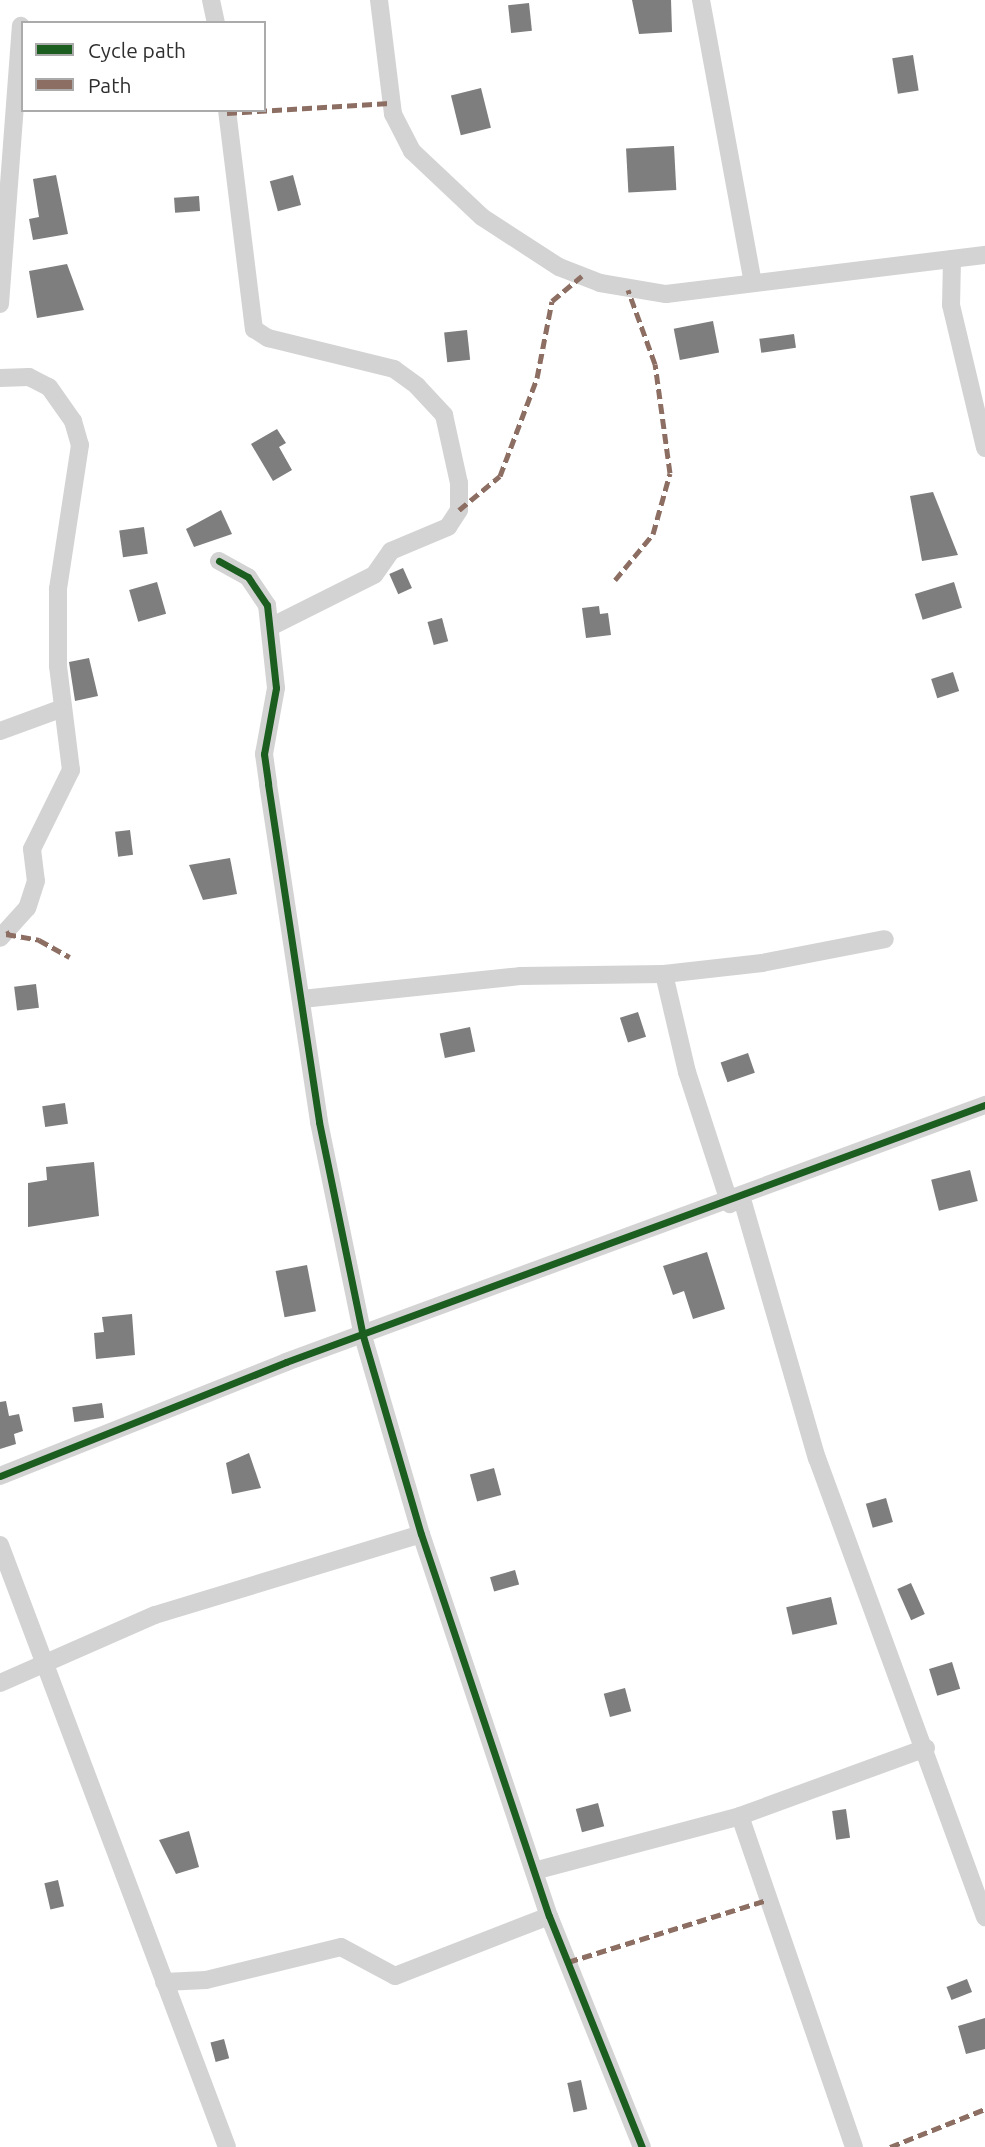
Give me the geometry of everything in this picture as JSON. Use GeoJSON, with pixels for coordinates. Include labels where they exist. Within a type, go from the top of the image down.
{"type":"FeatureCollection","features":[{"type":"Feature","properties":{"kind":"street"},"geometry":{"type":"LineString","coordinates":[[211,0],[216,21]]}},
{"type":"Feature","properties":{"kind":"street"},"geometry":{"type":"LineString","coordinates":[[379,0],[397,126],[412,151],[482,217],[559,267],[628,290],[689,293],[753,282],[985,255]]}},
{"type":"Feature","properties":{"kind":"street"},"geometry":{"type":"LineString","coordinates":[[701,0],[753,282]]}},
{"type":"Feature","properties":{"kind":"street"},"geometry":{"type":"LineString","coordinates":[[0,304],[21,26]]}},
{"type":"Feature","properties":{"kind":"street"},"geometry":{"type":"LineString","coordinates":[[227,112],[254,329],[268,338],[394,369],[417,386],[444,415],[459,483],[459,510],[448,527],[391,551],[374,575],[270,627]]}},
{"type":"Feature","properties":{"kind":"street"},"geometry":{"type":"LineString","coordinates":[[952,260],[951,304],[985,449]]}},
{"type":"Feature","properties":{"kind":"street"},"geometry":{"type":"LineString","coordinates":[[0,378],[29,377],[49,387],[73,421],[80,445],[58,589],[68,782],[32,849],[36,881],[27,908],[0,938]]}},
{"type":"Feature","properties":{"kind":"street"},"geometry":{"type":"LineString","coordinates":[[219,561],[257,589],[270,627],[275,707],[264,754],[302,999],[363,1336],[421,1534],[549,1916],[642,2147]]}},
{"type":"Feature","properties":{"kind":"street"},"geometry":{"type":"LineString","coordinates":[[0,731],[63,708]]}},
{"type":"Feature","properties":{"kind":"street"},"geometry":{"type":"LineString","coordinates":[[302,999],[520,976],[664,974],[762,963],[885,939]]}},
{"type":"Feature","properties":{"kind":"street"},"geometry":{"type":"LineString","coordinates":[[664,974],[687,1072],[736,1202],[809,1433],[926,1748],[985,1917]]}},
{"type":"Feature","properties":{"kind":"street"},"geometry":{"type":"LineString","coordinates":[[0,1476],[363,1336],[736,1202],[985,1105]]}},
{"type":"Feature","properties":{"kind":"street"},"geometry":{"type":"LineString","coordinates":[[0,1683],[41,1662],[185,1605],[266,1586],[421,1534]]}},
{"type":"Feature","properties":{"kind":"street"},"geometry":{"type":"LineString","coordinates":[[0,1545],[41,1662],[227,2147]]}},
{"type":"Feature","properties":{"kind":"street"},"geometry":{"type":"LineString","coordinates":[[534,1871],[740,1816],[926,1748]]}},
{"type":"Feature","properties":{"kind":"street"},"geometry":{"type":"LineString","coordinates":[[740,1816],[855,2147]]}},
{"type":"Feature","properties":{"kind":"street"},"geometry":{"type":"LineString","coordinates":[[164,1982],[206,1980],[341,1947],[395,1976],[549,1916]]}},
{"type":"Feature","properties":{"kind":"building"},"geometry":{"type":"Polygon","coordinates":[[[632,0],[671,0],[672,32],[639,34],[632,0]]]}},
{"type":"Feature","properties":{"kind":"building"},"geometry":{"type":"Polygon","coordinates":[[[529,3],[532,31],[511,33],[508,5],[529,3]]]}},
{"type":"Feature","properties":{"kind":"building"},"geometry":{"type":"Polygon","coordinates":[[[913,55],[919,91],[898,94],[892,58],[913,55]]]}},
{"type":"Feature","properties":{"kind":"building"},"geometry":{"type":"Polygon","coordinates":[[[481,88],[491,128],[461,135],[451,95],[481,88]]]}},
{"type":"Feature","properties":{"kind":"building"},"geometry":{"type":"Polygon","coordinates":[[[674,146],[676,190],[628,192],[626,149],[674,146]]]}},
{"type":"Feature","properties":{"kind":"building"},"geometry":{"type":"Polygon","coordinates":[[[56,175],[68,234],[33,240],[29,219],[39,217],[33,179],[56,175]]]}},
{"type":"Feature","properties":{"kind":"building"},"geometry":{"type":"Polygon","coordinates":[[[293,175],[301,205],[278,211],[270,181],[293,175]]]}},
{"type":"Feature","properties":{"kind":"building"},"geometry":{"type":"Polygon","coordinates":[[[199,196],[200,211],[175,213],[174,198],[199,196]]]}},
{"type":"Feature","properties":{"kind":"building"},"geometry":{"type":"Polygon","coordinates":[[[67,264],[84,310],[37,318],[29,271],[67,264]]]}},
{"type":"Feature","properties":{"kind":"building"},"geometry":{"type":"Polygon","coordinates":[[[713,321],[719,352],[680,360],[674,329],[713,321]]]}},
{"type":"Feature","properties":{"kind":"building"},"geometry":{"type":"Polygon","coordinates":[[[467,330],[470,360],[447,362],[444,332],[467,330]]]}},
{"type":"Feature","properties":{"kind":"building"},"geometry":{"type":"Polygon","coordinates":[[[794,334],[796,348],[761,353],[759,339],[794,334]]]}},
{"type":"Feature","properties":{"kind":"building"},"geometry":{"type":"Polygon","coordinates":[[[277,429],[286,443],[279,447],[292,470],[273,481],[251,444],[277,429]]]}},
{"type":"Feature","properties":{"kind":"building"},"geometry":{"type":"Polygon","coordinates":[[[933,492],[958,555],[922,561],[910,496],[933,492]]]}},
{"type":"Feature","properties":{"kind":"building"},"geometry":{"type":"Polygon","coordinates":[[[221,510],[232,534],[194,547],[186,529],[221,510]]]}},
{"type":"Feature","properties":{"kind":"building"},"geometry":{"type":"Polygon","coordinates":[[[144,527],[148,554],[123,557],[119,530],[144,527]]]}},
{"type":"Feature","properties":{"kind":"building"},"geometry":{"type":"Polygon","coordinates":[[[403,568],[412,588],[398,594],[389,574],[403,568]]]}},
{"type":"Feature","properties":{"kind":"building"},"geometry":{"type":"Polygon","coordinates":[[[157,582],[166,614],[138,622],[129,590],[157,582]]]}},
{"type":"Feature","properties":{"kind":"building"},"geometry":{"type":"Polygon","coordinates":[[[954,582],[962,608],[923,620],[915,594],[954,582]]]}},
{"type":"Feature","properties":{"kind":"building"},"geometry":{"type":"Polygon","coordinates":[[[599,606],[600,614],[608,613],[611,635],[586,638],[582,608],[599,606]]]}},
{"type":"Feature","properties":{"kind":"building"},"geometry":{"type":"Polygon","coordinates":[[[442,618],[448,641],[434,645],[428,622],[442,618]]]}},
{"type":"Feature","properties":{"kind":"building"},"geometry":{"type":"Polygon","coordinates":[[[89,658],[98,696],[75,701],[69,662],[89,658]]]}},
{"type":"Feature","properties":{"kind":"building"},"geometry":{"type":"Polygon","coordinates":[[[953,672],[959,691],[937,698],[931,679],[953,672]]]}},
{"type":"Feature","properties":{"kind":"building"},"geometry":{"type":"Polygon","coordinates":[[[130,830],[133,855],[118,857],[115,832],[130,830]]]}},
{"type":"Feature","properties":{"kind":"building"},"geometry":{"type":"Polygon","coordinates":[[[230,858],[237,894],[203,900],[189,865],[230,858]]]}},
{"type":"Feature","properties":{"kind":"building"},"geometry":{"type":"Polygon","coordinates":[[[36,984],[39,1008],[17,1011],[14,987],[36,984]]]}},
{"type":"Feature","properties":{"kind":"building"},"geometry":{"type":"Polygon","coordinates":[[[638,1012],[646,1037],[628,1043],[620,1018],[638,1012]]]}},
{"type":"Feature","properties":{"kind":"building"},"geometry":{"type":"Polygon","coordinates":[[[470,1027],[475,1051],[445,1058],[440,1033],[470,1027]]]}},
{"type":"Feature","properties":{"kind":"building"},"geometry":{"type":"Polygon","coordinates":[[[748,1053],[755,1073],[727,1082],[721,1062],[748,1053]]]}},
{"type":"Feature","properties":{"kind":"building"},"geometry":{"type":"Polygon","coordinates":[[[65,1103],[68,1124],[45,1127],[42,1106],[65,1103]]]}},
{"type":"Feature","properties":{"kind":"building"},"geometry":{"type":"Polygon","coordinates":[[[94,1162],[99,1216],[28,1227],[28,1183],[47,1180],[46,1167],[94,1162]]]}},
{"type":"Feature","properties":{"kind":"building"},"geometry":{"type":"Polygon","coordinates":[[[970,1170],[978,1201],[939,1211],[931,1180],[970,1170]]]}},
{"type":"Feature","properties":{"kind":"building"},"geometry":{"type":"Polygon","coordinates":[[[707,1252],[725,1309],[693,1319],[684,1291],[673,1295],[663,1266],[707,1252]]]}},
{"type":"Feature","properties":{"kind":"building"},"geometry":{"type":"Polygon","coordinates":[[[307,1265],[316,1311],[285,1317],[276,1271],[307,1265]]]}},
{"type":"Feature","properties":{"kind":"building"},"geometry":{"type":"Polygon","coordinates":[[[132,1314],[135,1355],[96,1359],[94,1333],[104,1332],[102,1317],[132,1314]]]}},
{"type":"Feature","properties":{"kind":"building"},"geometry":{"type":"Polygon","coordinates":[[[6,1401],[9,1416],[19,1414],[23,1431],[14,1434],[16,1444],[0,1449],[0,1402],[6,1401]]]}},
{"type":"Feature","properties":{"kind":"building"},"geometry":{"type":"Polygon","coordinates":[[[102,1403],[104,1418],[74,1422],[72,1407],[102,1403]]]}},
{"type":"Feature","properties":{"kind":"building"},"geometry":{"type":"Polygon","coordinates":[[[249,1453],[261,1488],[232,1494],[226,1463],[249,1453]]]}},
{"type":"Feature","properties":{"kind":"building"},"geometry":{"type":"Polygon","coordinates":[[[494,1468],[501,1495],[477,1502],[470,1474],[494,1468]]]}},
{"type":"Feature","properties":{"kind":"building"},"geometry":{"type":"Polygon","coordinates":[[[886,1498],[893,1522],[873,1528],[866,1504],[886,1498]]]}},
{"type":"Feature","properties":{"kind":"building"},"geometry":{"type":"Polygon","coordinates":[[[515,1570],[519,1584],[494,1592],[490,1577],[515,1570]]]}},
{"type":"Feature","properties":{"kind":"building"},"geometry":{"type":"Polygon","coordinates":[[[911,1583],[925,1614],[911,1620],[897,1589],[911,1583]]]}},
{"type":"Feature","properties":{"kind":"building"},"geometry":{"type":"Polygon","coordinates":[[[831,1597],[837,1624],[792,1635],[786,1607],[831,1597]]]}},
{"type":"Feature","properties":{"kind":"building"},"geometry":{"type":"Polygon","coordinates":[[[952,1662],[960,1689],[937,1696],[929,1669],[952,1662]]]}},
{"type":"Feature","properties":{"kind":"building"},"geometry":{"type":"Polygon","coordinates":[[[625,1688],[631,1711],[610,1717],[604,1694],[625,1688]]]}},
{"type":"Feature","properties":{"kind":"building"},"geometry":{"type":"Polygon","coordinates":[[[598,1803],[604,1826],[582,1832],[576,1809],[598,1803]]]}},
{"type":"Feature","properties":{"kind":"building"},"geometry":{"type":"Polygon","coordinates":[[[846,1809],[850,1838],[836,1840],[832,1811],[846,1809]]]}},
{"type":"Feature","properties":{"kind":"building"},"geometry":{"type":"Polygon","coordinates":[[[189,1831],[199,1867],[176,1874],[159,1840],[189,1831]]]}},
{"type":"Feature","properties":{"kind":"building"},"geometry":{"type":"Polygon","coordinates":[[[58,1880],[64,1906],[50,1909],[44,1883],[58,1880]]]}},
{"type":"Feature","properties":{"kind":"building"},"geometry":{"type":"Polygon","coordinates":[[[967,1979],[972,1992],[951,2000],[946,1987],[967,1979]]]}},
{"type":"Feature","properties":{"kind":"building"},"geometry":{"type":"Polygon","coordinates":[[[985,2018],[985,2049],[966,2054],[958,2026],[985,2018]]]}},
{"type":"Feature","properties":{"kind":"building"},"geometry":{"type":"Polygon","coordinates":[[[224,2039],[229,2058],[216,2062],[210,2043],[224,2039]]]}},
{"type":"Feature","properties":{"kind":"building"},"geometry":{"type":"Polygon","coordinates":[[[581,2080],[587,2109],[574,2112],[567,2083],[581,2080]]]}},
{"type":"Feature","properties":{"kind":"marked path"},"geometry":{"type":"LineString","coordinates":[[266,111],[390,103]]}},
{"type":"Feature","properties":{"kind":"marked path"},"geometry":{"type":"LineString","coordinates":[[227,113],[243,112]]}},
{"type":"Feature","properties":{"kind":"marked path"},"geometry":{"type":"LineString","coordinates":[[459,510],[500,476],[537,378],[552,301],[582,276]]}},
{"type":"Feature","properties":{"kind":"marked path"},"geometry":{"type":"LineString","coordinates":[[615,580],[653,534],[670,473],[655,364],[628,290]]}},
{"type":"Feature","properties":{"kind":"marked path"},"geometry":{"type":"LineString","coordinates":[[10,932],[6,934],[39,940],[70,957]]}},
{"type":"Feature","properties":{"kind":"marked path"},"geometry":{"type":"LineString","coordinates":[[568,1962],[767,1900]]}},
{"type":"Feature","properties":{"kind":"marked path"},"geometry":{"type":"LineString","coordinates":[[890,2147],[985,2109]]}},
{"type":"Feature","properties":{"kind":"cycle path"},"geometry":{"type":"LineString","coordinates":[[219,561],[248,577],[267,605],[276,688],[264,754],[319,1122],[363,1336],[421,1534],[549,1916],[642,2147]]}},
{"type":"Feature","properties":{"kind":"cycle path"},"geometry":{"type":"LineString","coordinates":[[0,1476],[286,1362],[985,1105]]}}]}
